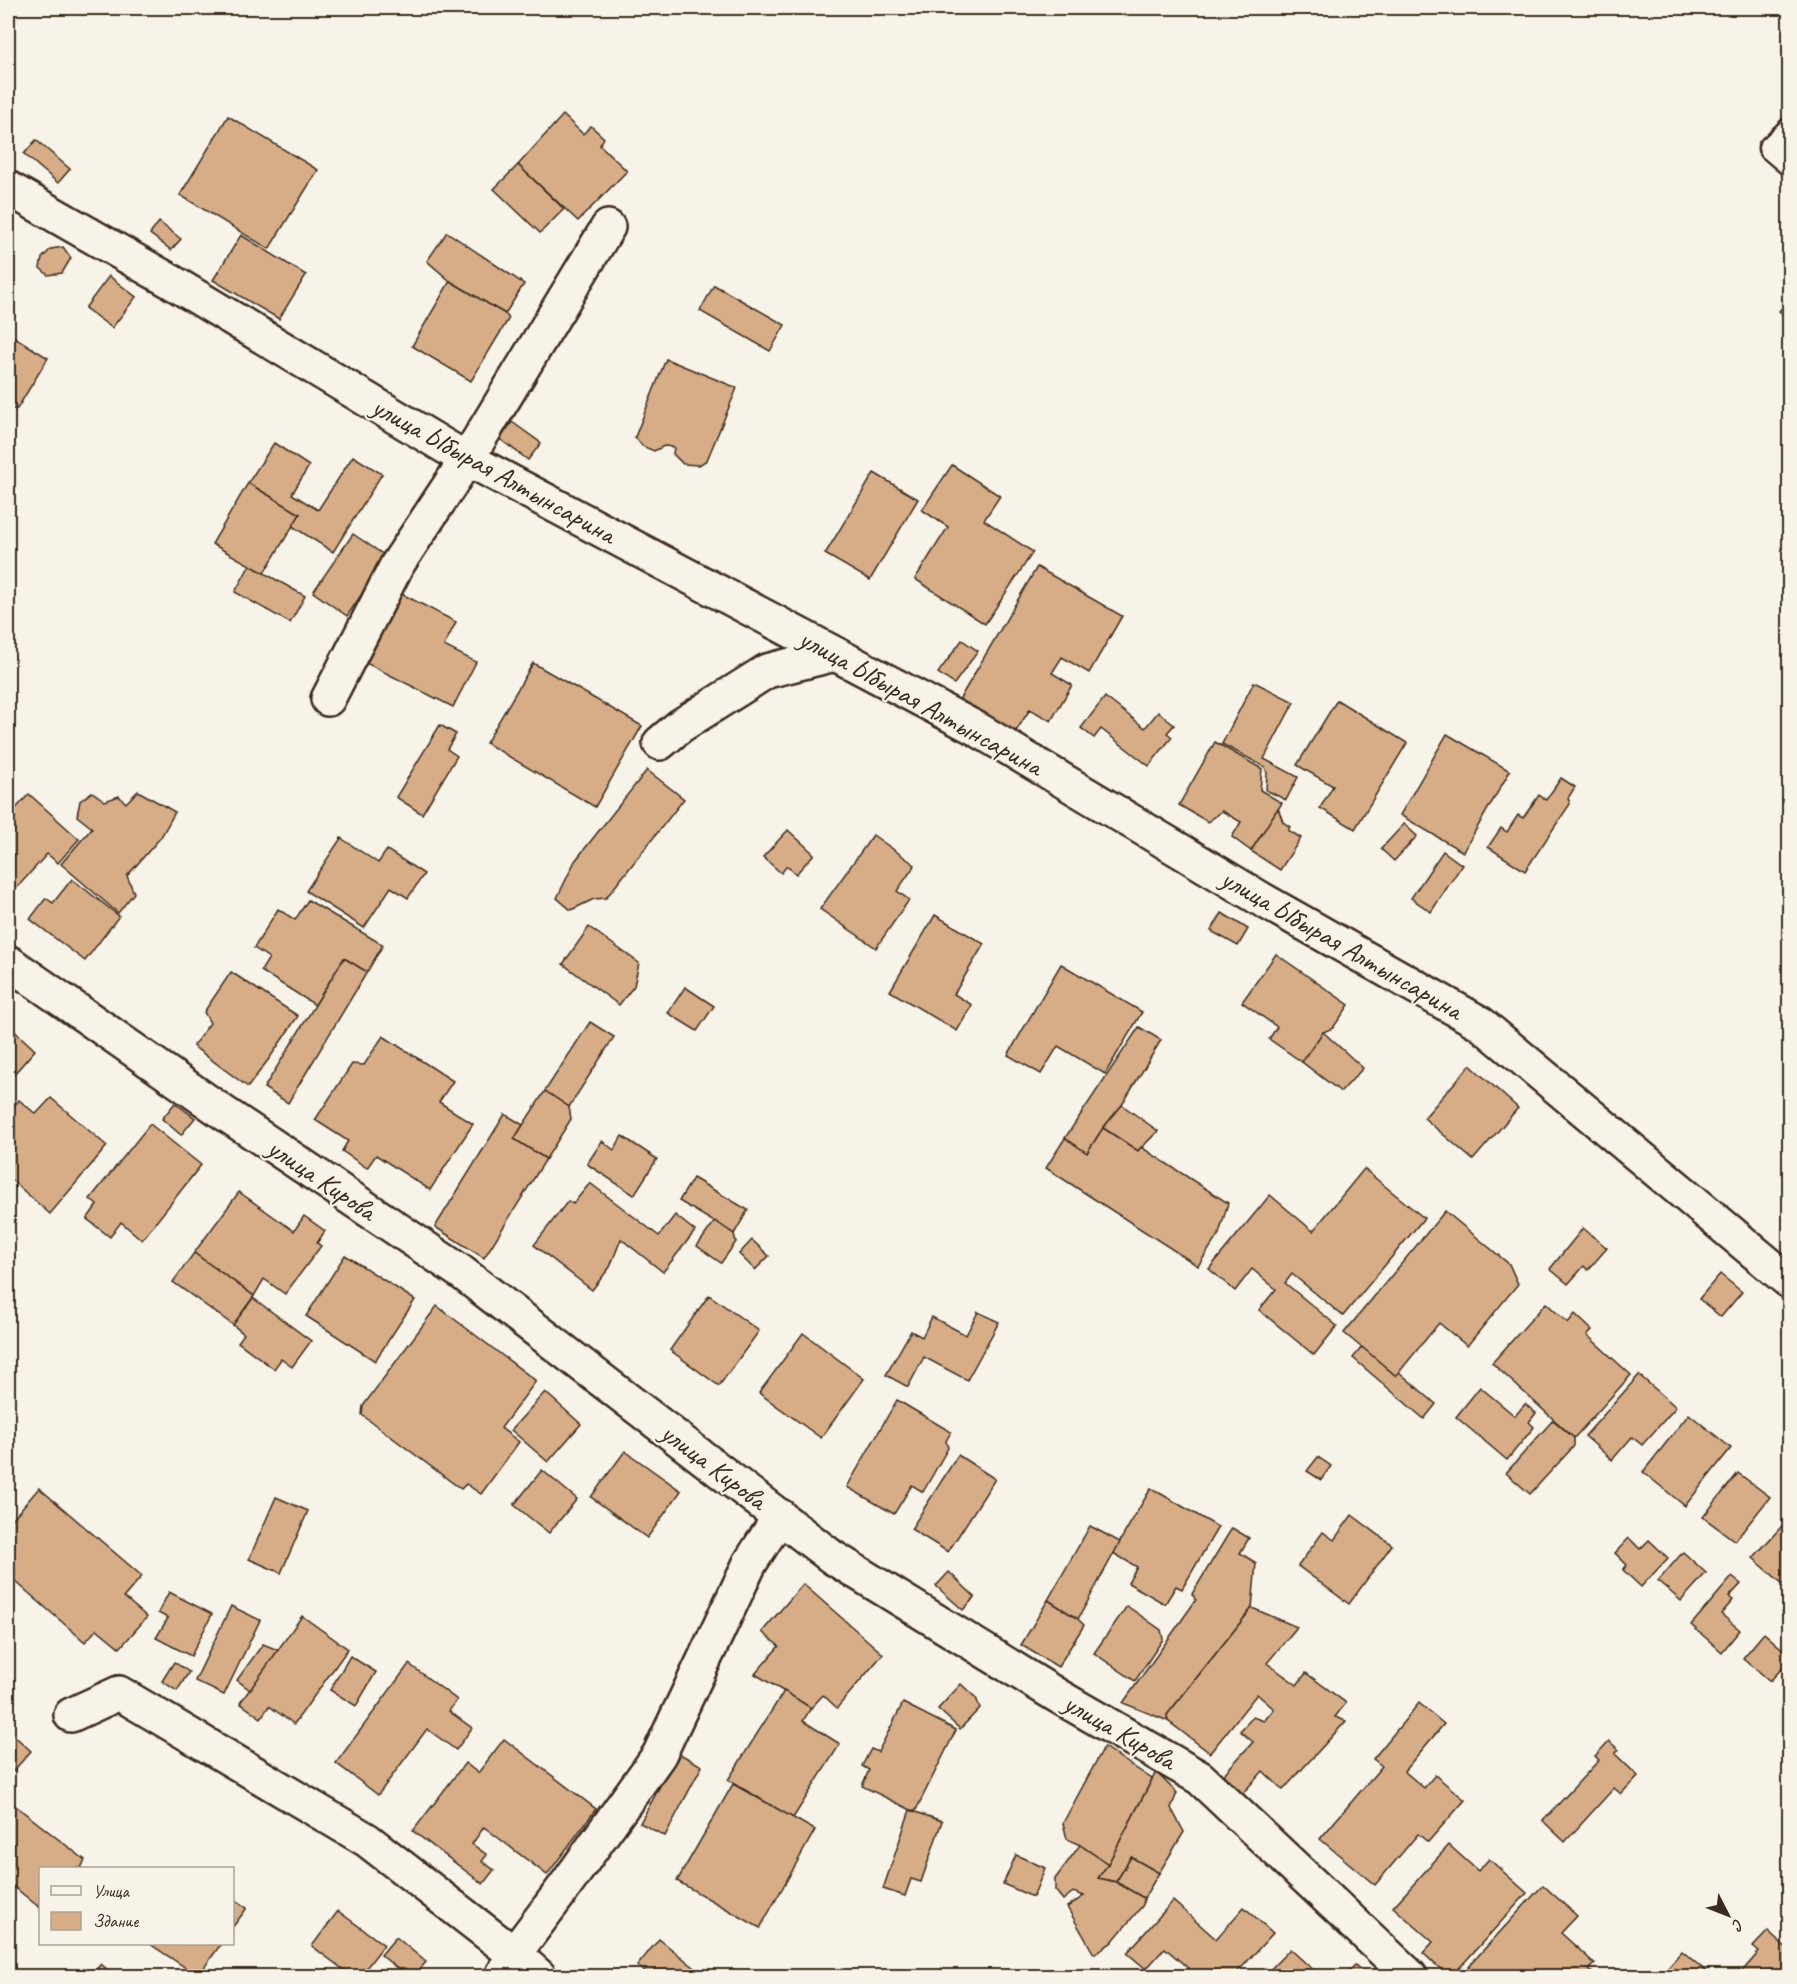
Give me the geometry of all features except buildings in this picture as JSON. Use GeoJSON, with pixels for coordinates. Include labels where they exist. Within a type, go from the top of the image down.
{"type":"FeatureCollection","features":[{"type":"Feature","properties":{"kind":"street","name":"улица Ыбырая Алтынсарина"},"geometry":{"type":"LineString","coordinates":[[8,188],[172,282],[467,459],[977,729],[1261,899],[1480,1023],[1790,1282]]}},
{"type":"Feature","properties":{"kind":"street"},"geometry":{"type":"LineString","coordinates":[[328,699],[397,565],[467,459],[608,227]]}},
{"type":"Feature","properties":{"kind":"street"},"geometry":{"type":"LineString","coordinates":[[660,743],[680,726],[766,671],[835,654]]}},
{"type":"Feature","properties":{"kind":"street","name":"улица Кирова"},"geometry":{"type":"LineString","coordinates":[[8,962],[224,1113],[461,1272],[832,1557],[1058,1696],[1200,1778],[1410,1977]]}},
{"type":"Feature","properties":{"kind":"street"},"geometry":{"type":"LineString","coordinates":[[508,1965],[659,1755],[750,1563],[780,1516]]}},
{"type":"Feature","properties":{"kind":"street"},"geometry":{"type":"LineString","coordinates":[[71,1715],[119,1693],[367,1840],[508,1965],[539,1977]]}},
{"type":"Feature","properties":{"kind":"lane"},"geometry":{"type":"LineString","coordinates":[[1790,129],[1770,148],[1790,165]]}}]}
